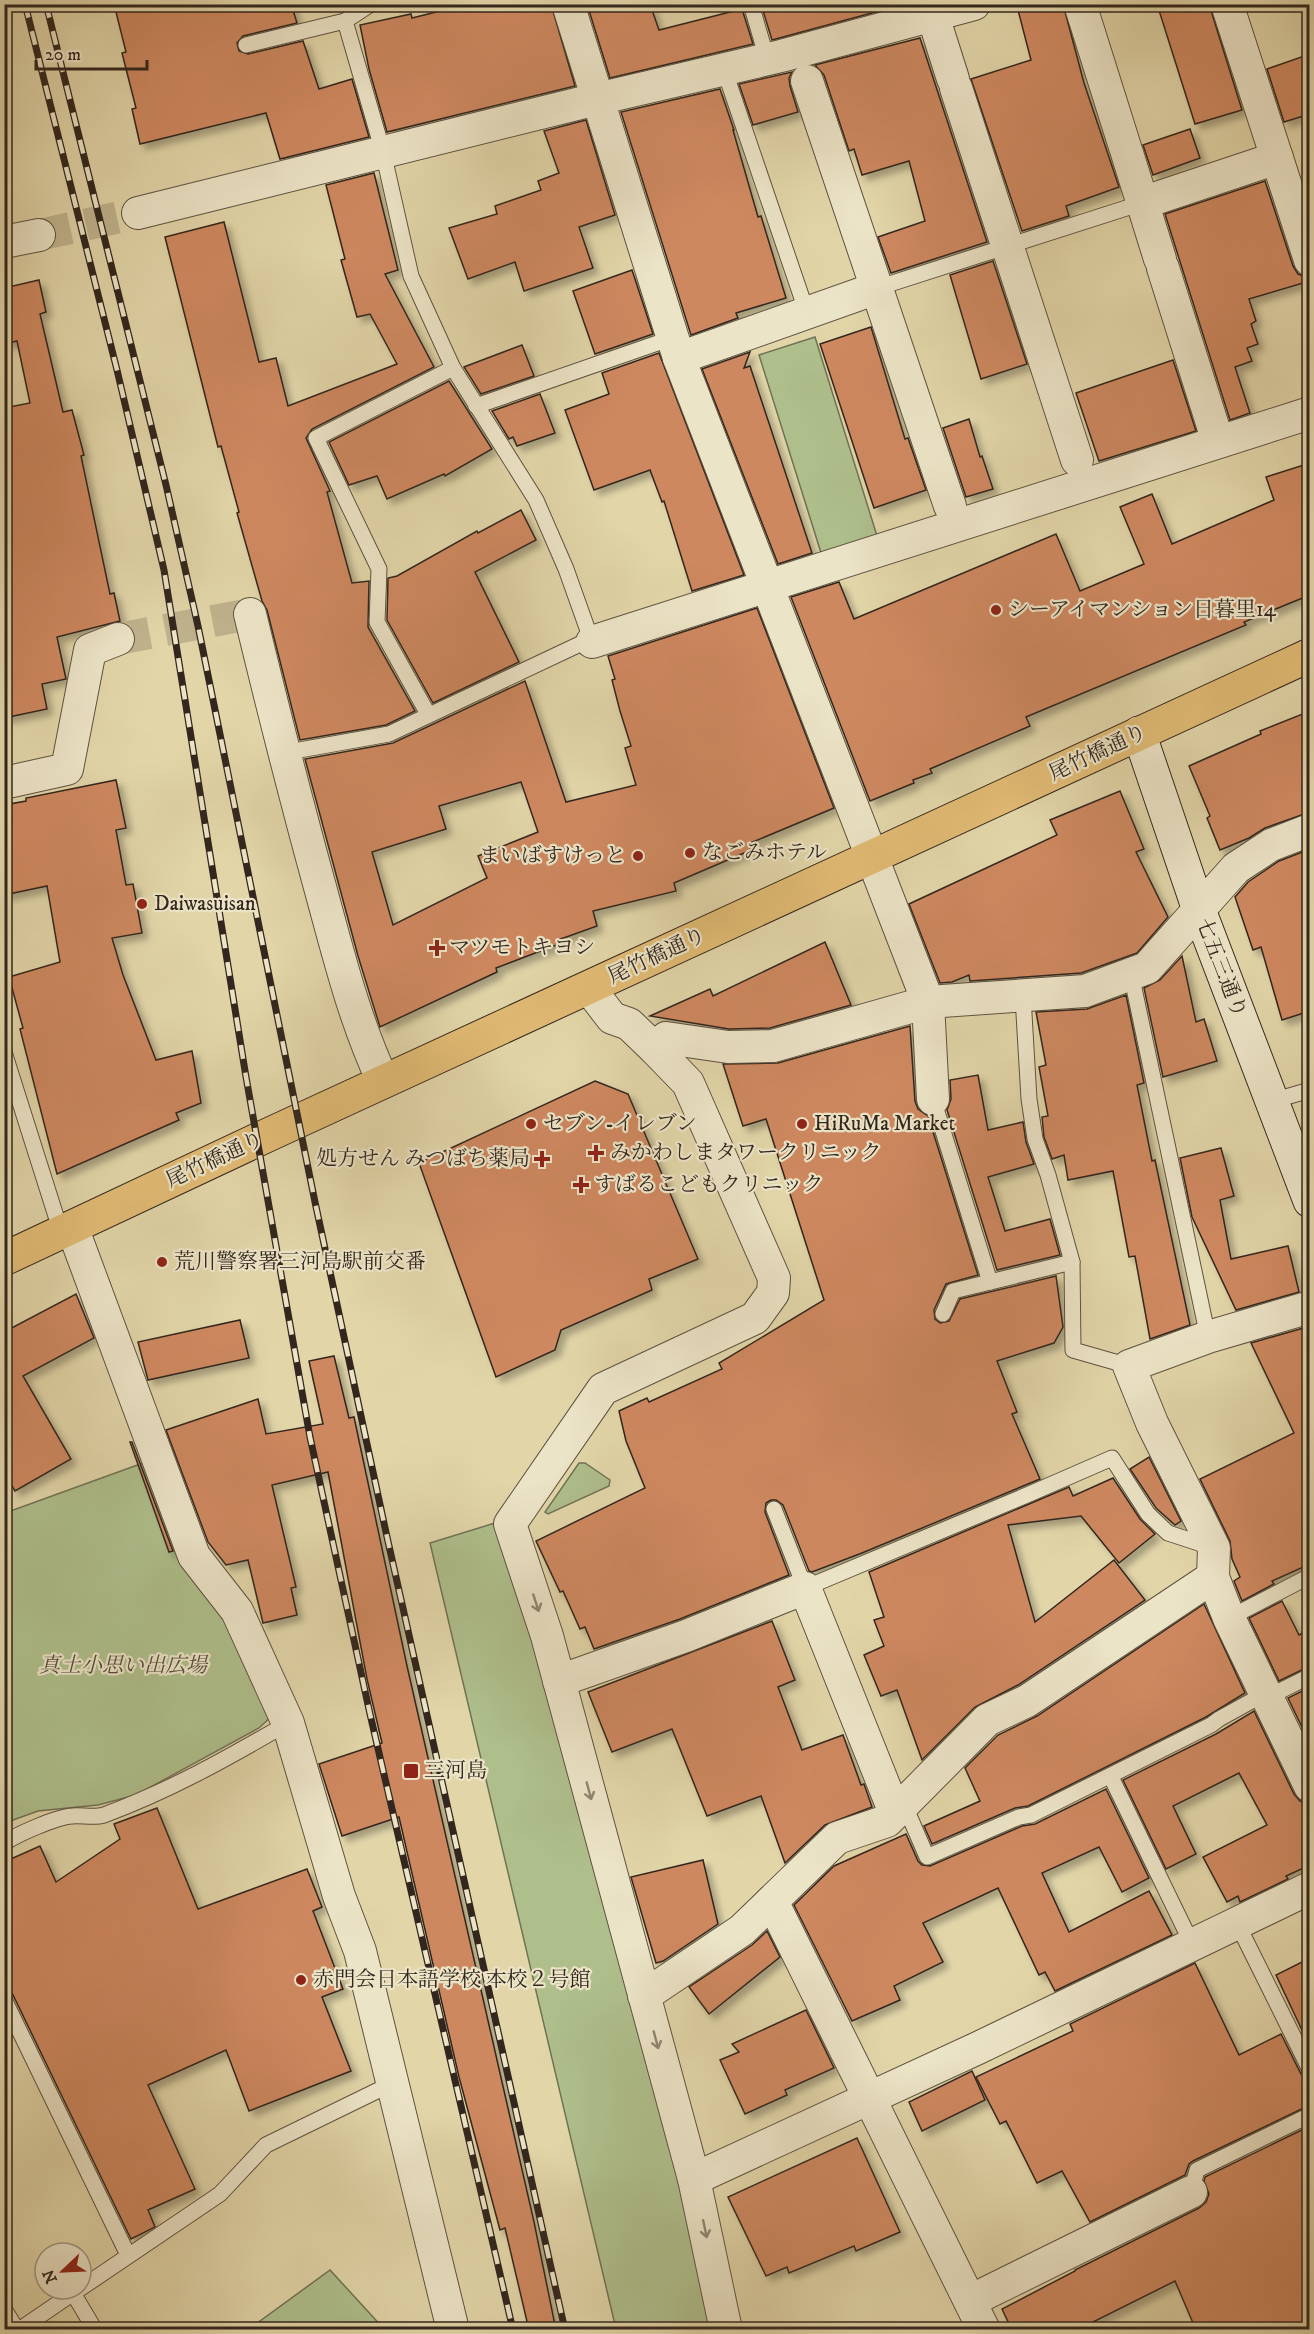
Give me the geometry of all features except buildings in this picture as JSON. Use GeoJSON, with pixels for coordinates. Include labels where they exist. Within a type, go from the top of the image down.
{"type":"FeatureCollection","features":[{"type":"Feature","properties":{"kind":"main road","name":"尾竹橋通り"},"geometry":{"type":"LineString","coordinates":[[4,1259],[383,1081],[1310,655]]}},
{"type":"Feature","properties":{"kind":"street"},"geometry":{"type":"LineString","coordinates":[[568,4],[676,348],[928,1002],[933,1099]]}},
{"type":"Feature","properties":{"kind":"street"},"geometry":{"type":"LineString","coordinates":[[138,213],[767,59],[802,67],[933,15],[974,4]]}},
{"type":"Feature","properties":{"kind":"street"},"geometry":{"type":"LineString","coordinates":[[1080,4],[1218,442]]}},
{"type":"Feature","properties":{"kind":"street"},"geometry":{"type":"LineString","coordinates":[[1227,4],[1310,260]]}},
{"type":"Feature","properties":{"kind":"street"},"geometry":{"type":"LineString","coordinates":[[933,15],[1081,471]]}},
{"type":"Feature","properties":{"kind":"street"},"geometry":{"type":"LineString","coordinates":[[802,67],[953,515]]}},
{"type":"Feature","properties":{"kind":"street"},"geometry":{"type":"LineString","coordinates":[[1142,203],[1277,158]]}},
{"type":"Feature","properties":{"kind":"street"},"geometry":{"type":"LineString","coordinates":[[4,242],[39,235]]}},
{"type":"Feature","properties":{"kind":"street"},"geometry":{"type":"LineString","coordinates":[[676,348],[807,313],[877,288]]}},
{"type":"Feature","properties":{"kind":"street"},"geometry":{"type":"LineString","coordinates":[[592,642],[768,587],[953,515],[1081,471],[1218,442],[1310,413]]}},
{"type":"Feature","properties":{"kind":"street"},"geometry":{"type":"LineString","coordinates":[[250,614],[283,753],[358,1023],[383,1081]]}},
{"type":"Feature","properties":{"kind":"street"},"geometry":{"type":"LineString","coordinates":[[4,783],[67,769],[90,650],[118,639]]}},
{"type":"Feature","properties":{"kind":"street","name":"七五三通り"},"geometry":{"type":"LineString","coordinates":[[1139,733],[1199,910],[1310,1201]]}},
{"type":"Feature","properties":{"kind":"street"},"geometry":{"type":"LineString","coordinates":[[655,1049],[666,1038],[728,1047],[773,1046],[928,1002],[1085,991],[1146,968],[1236,868],[1271,845],[1310,830]]}},
{"type":"Feature","properties":{"kind":"street"},"geometry":{"type":"LineString","coordinates":[[589,987],[612,1018],[629,1024],[688,1083],[774,1278],[773,1293],[755,1318],[603,1389],[510,1524],[560,1682],[694,2179],[726,2330]]}},
{"type":"Feature","properties":{"kind":"street"},"geometry":{"type":"LineString","coordinates":[[67,1230],[194,1556],[237,1611],[288,1723],[339,1896],[360,1951],[453,2330]]}},
{"type":"Feature","properties":{"kind":"street"},"geometry":{"type":"LineString","coordinates":[[1310,1308],[1208,1337],[1128,1366],[1213,1562],[1229,1618],[1310,1786]]}},
{"type":"Feature","properties":{"kind":"street"},"geometry":{"type":"LineString","coordinates":[[644,1996],[742,1930],[837,1838],[887,1821],[987,1720],[1028,1701],[1213,1562]]}},
{"type":"Feature","properties":{"kind":"street"},"geometry":{"type":"LineString","coordinates":[[560,1682],[686,1636],[805,1588],[900,1808]]}},
{"type":"Feature","properties":{"kind":"street"},"geometry":{"type":"LineString","coordinates":[[694,2179],[1310,1888]]}},
{"type":"Feature","properties":{"kind":"street"},"geometry":{"type":"LineString","coordinates":[[772,1901],[984,2330]]}},
{"type":"Feature","properties":{"kind":"street"},"geometry":{"type":"LineString","coordinates":[[970,2301],[1191,2192]]}},
{"type":"Feature","properties":{"kind":"lane"},"geometry":{"type":"LineString","coordinates":[[246,45],[345,21],[371,4]]}},
{"type":"Feature","properties":{"kind":"lane"},"geometry":{"type":"LineString","coordinates":[[752,4],[767,59]]}},
{"type":"Feature","properties":{"kind":"lane"},"geometry":{"type":"LineString","coordinates":[[283,753],[389,734],[580,644],[592,642],[566,569],[536,500],[453,368],[411,276],[382,152],[345,21]]}},
{"type":"Feature","properties":{"kind":"lane"},"geometry":{"type":"LineString","coordinates":[[724,69],[807,313]]}},
{"type":"Feature","properties":{"kind":"lane"},"geometry":{"type":"LineString","coordinates":[[877,288],[1142,203]]}},
{"type":"Feature","properties":{"kind":"lane"},"geometry":{"type":"LineString","coordinates":[[476,406],[676,348]]}},
{"type":"Feature","properties":{"kind":"lane"},"geometry":{"type":"LineString","coordinates":[[428,714],[377,622],[379,569],[316,438],[453,368]]}},
{"type":"Feature","properties":{"kind":"lane"},"geometry":{"type":"LineString","coordinates":[[1131,974],[1208,1337]]}},
{"type":"Feature","properties":{"kind":"lane"},"geometry":{"type":"LineString","coordinates":[[1023,997],[1029,1099],[1035,1139],[1048,1175],[1072,1262],[1073,1350],[1128,1366]]}},
{"type":"Feature","properties":{"kind":"lane"},"geometry":{"type":"LineString","coordinates":[[4,1052],[67,1230]]}},
{"type":"Feature","properties":{"kind":"lane"},"geometry":{"type":"LineString","coordinates":[[1272,1101],[1310,1090]]}},
{"type":"Feature","properties":{"kind":"lane"},"geometry":{"type":"LineString","coordinates":[[933,1099],[990,1282]]}},
{"type":"Feature","properties":{"kind":"lane"},"geometry":{"type":"LineString","coordinates":[[943,1314],[953,1291],[1072,1262]]}},
{"type":"Feature","properties":{"kind":"lane"},"geometry":{"type":"LineString","coordinates":[[774,1509],[805,1588],[1112,1458],[1149,1514],[1168,1533],[1213,1562]]}},
{"type":"Feature","properties":{"kind":"lane"},"geometry":{"type":"LineString","coordinates":[[1229,1618],[1310,1576]]}},
{"type":"Feature","properties":{"kind":"lane"},"geometry":{"type":"LineString","coordinates":[[900,1808],[927,1857],[1019,1817],[1031,1815],[1111,1777],[1265,1696],[1310,1676]]}},
{"type":"Feature","properties":{"kind":"lane"},"geometry":{"type":"LineString","coordinates":[[4,1843],[16,1836],[70,1816],[100,1816],[162,1793],[288,1723]]}},
{"type":"Feature","properties":{"kind":"lane"},"geometry":{"type":"LineString","coordinates":[[1111,1777],[1192,1944]]}},
{"type":"Feature","properties":{"kind":"lane"},"geometry":{"type":"LineString","coordinates":[[1238,1923],[1310,2070]]}},
{"type":"Feature","properties":{"kind":"lane"},"geometry":{"type":"LineString","coordinates":[[4,1998],[128,2255]]}},
{"type":"Feature","properties":{"kind":"lane"},"geometry":{"type":"LineString","coordinates":[[93,2280],[220,2194],[267,2145],[392,2084]]}},
{"type":"Feature","properties":{"kind":"lane"},"geometry":{"type":"LineString","coordinates":[[1191,2192],[1197,2170],[1310,2115]]}},
{"type":"Feature","properties":{"kind":"lane"},"geometry":{"type":"LineString","coordinates":[[4,2309],[18,2330],[62,2301]]}},
{"type":"Feature","properties":{"kind":"lane"},"geometry":{"type":"LineString","coordinates":[[82,2301],[94,2330]]}},
{"type":"Feature","properties":{"kind":"green space"},"geometry":{"type":"Polygon","coordinates":[[[815,337],[878,539],[822,556],[759,355],[815,337]]]}},
{"type":"Feature","properties":{"kind":"green space","name":"真土小思い出広場"},"geometry":{"type":"Polygon","coordinates":[[[154,1459],[234,1614],[275,1713],[259,1728],[136,1795],[98,1805],[38,1811],[5,1823],[5,1513],[154,1459]]]}},
{"type":"Feature","properties":{"kind":"green space"},"geometry":{"type":"Polygon","coordinates":[[[579,1463],[585,1463],[610,1480],[609,1486],[548,1514],[545,1512],[579,1463]]]}},
{"type":"Feature","properties":{"kind":"green space"},"geometry":{"type":"Polygon","coordinates":[[[495,1523],[532,1623],[683,2185],[716,2329],[616,2329],[430,1543],[495,1523]]]}},
{"type":"Feature","properties":{"kind":"green space"},"geometry":{"type":"Polygon","coordinates":[[[330,2270],[384,2329],[249,2329],[330,2270]]]}},
{"type":"Feature","properties":{"kind":"tunnel"},"geometry":{"type":"LineString","coordinates":[[39,235],[138,213]]}},
{"type":"Feature","properties":{"kind":"tunnel"},"geometry":{"type":"LineString","coordinates":[[118,639],[250,614]]}},
{"type":"Feature","properties":{"kind":"railway"},"geometry":{"type":"LineString","coordinates":[[25,4],[117,370],[164,570],[246,1077],[310,1437],[370,1714],[513,2330]]}},
{"type":"Feature","properties":{"kind":"railway"},"geometry":{"type":"LineString","coordinates":[[46,4],[166,485],[198,626],[315,1202],[387,1537],[565,2330]]}},
{"type":"Feature","properties":{"kind":"place","name":"シーアイマンション日暮里14"},"geometry":{"type":"Point","coordinates":[996,610]}},
{"type":"Feature","properties":{"kind":"place","name":"なごみホテル"},"geometry":{"type":"Point","coordinates":[690,853]}},
{"type":"Feature","properties":{"kind":"place","name":"まいばすけっと"},"geometry":{"type":"Point","coordinates":[638,856]}},
{"type":"Feature","properties":{"kind":"place","name":"Daiwasuisan"},"geometry":{"type":"Point","coordinates":[142,904]}},
{"type":"Feature","properties":{"kind":"place","name":"マツモトキヨシ"},"geometry":{"type":"Point","coordinates":[437,948]}},
{"type":"Feature","properties":{"kind":"place","name":"セブン-イレブン"},"geometry":{"type":"Point","coordinates":[531,1124]}},
{"type":"Feature","properties":{"kind":"place","name":"HiRuMa Market"},"geometry":{"type":"Point","coordinates":[802,1124]}},
{"type":"Feature","properties":{"kind":"place","name":"みかわしまタワークリニック"},"geometry":{"type":"Point","coordinates":[596,1153]}},
{"type":"Feature","properties":{"kind":"place","name":"処方せん みつばち薬局"},"geometry":{"type":"Point","coordinates":[542,1159]}},
{"type":"Feature","properties":{"kind":"place","name":"すばるこどもクリニック"},"geometry":{"type":"Point","coordinates":[581,1185]}},
{"type":"Feature","properties":{"kind":"place","name":"荒川警察署三河島駅前交番"},"geometry":{"type":"Point","coordinates":[162,1262]}},
{"type":"Feature","properties":{"kind":"place","name":"三河島"},"geometry":{"type":"Point","coordinates":[411,1771]}},
{"type":"Feature","properties":{"kind":"place","name":"赤門会日本語学校 本校２号館"},"geometry":{"type":"Point","coordinates":[301,1980]}}]}
